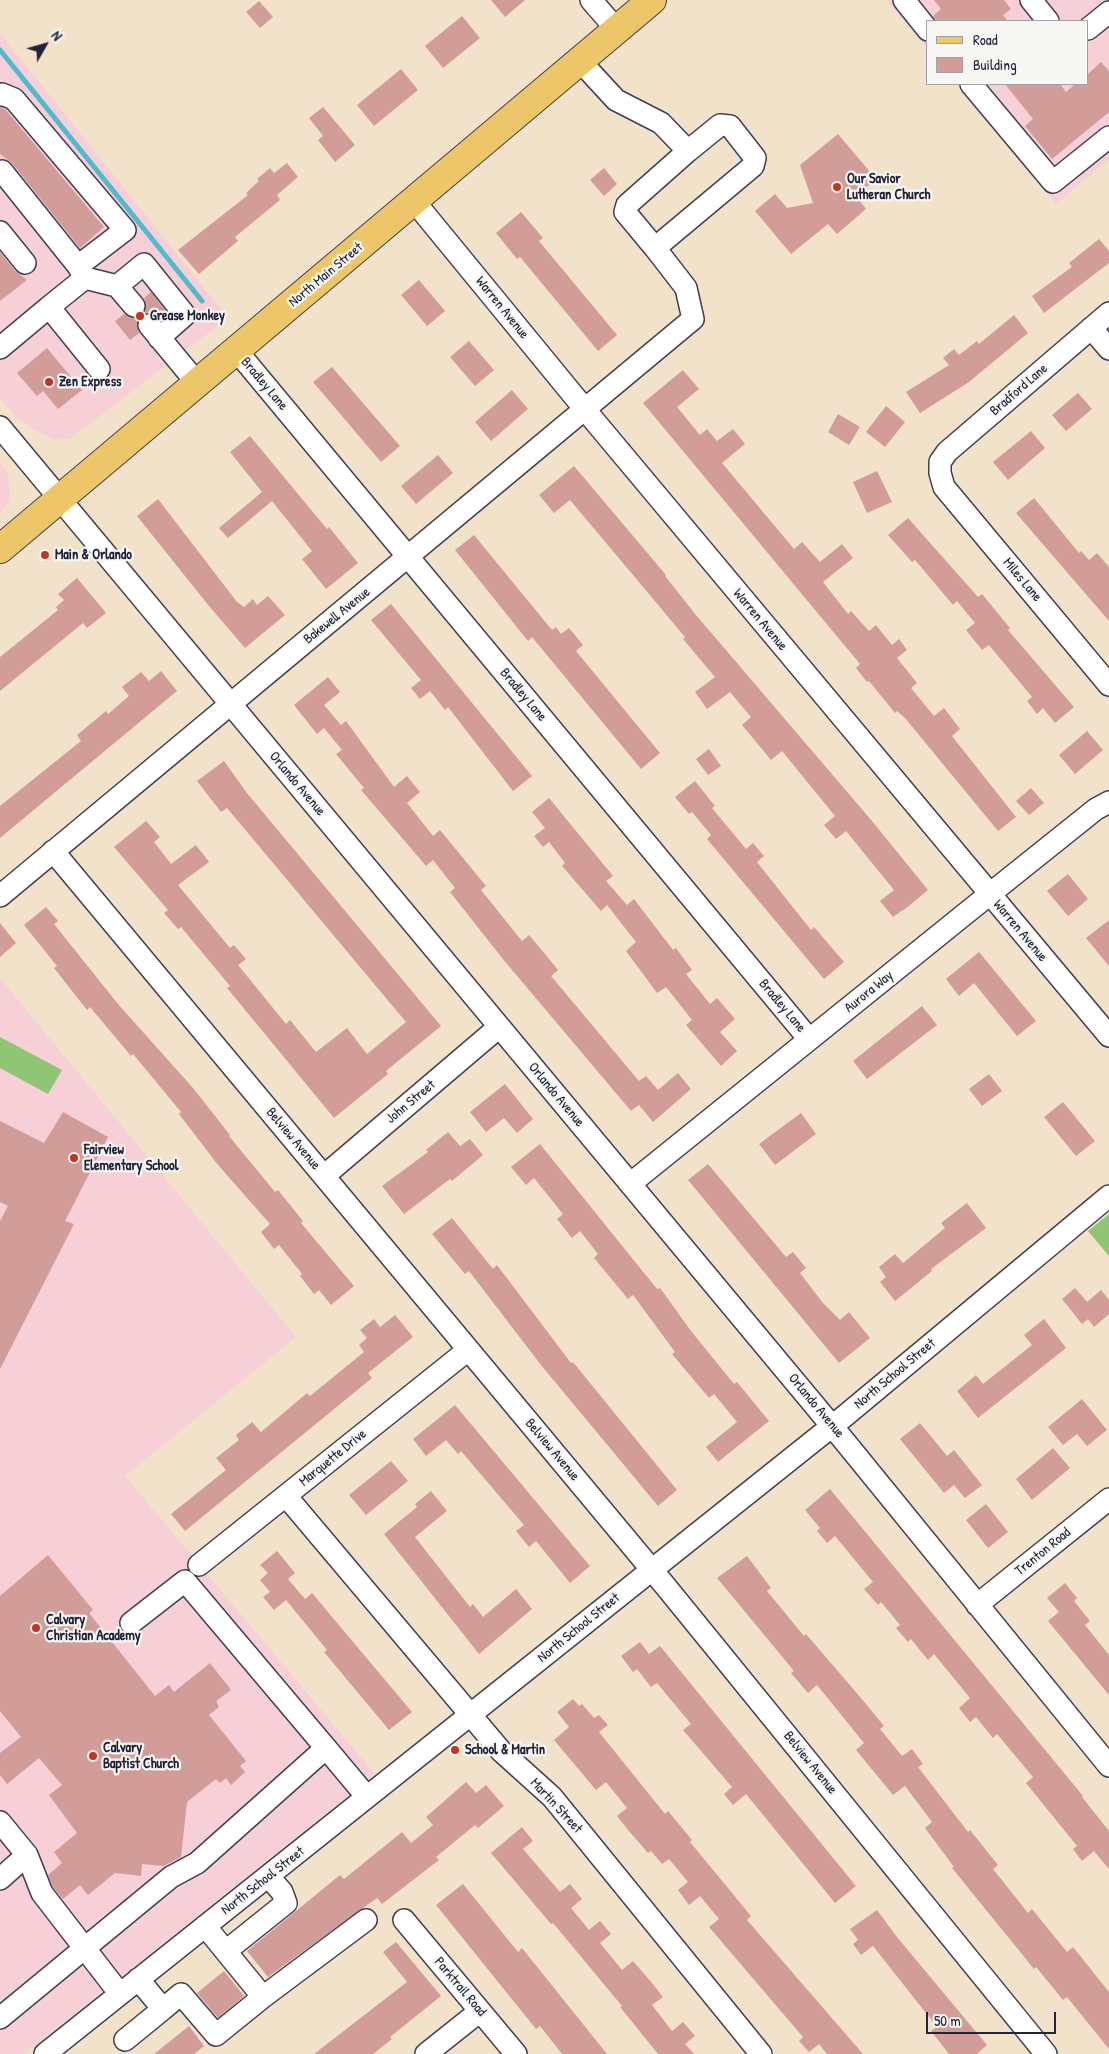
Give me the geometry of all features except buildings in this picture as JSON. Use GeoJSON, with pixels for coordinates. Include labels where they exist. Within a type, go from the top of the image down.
{"type":"FeatureCollection","features":[{"type":"Feature","properties":{"kind":"main road","name":"North Main Street"},"geometry":{"type":"LineString","coordinates":[[0,549],[617,30],[649,1]]}},
{"type":"Feature","properties":{"kind":"street"},"geometry":{"type":"LineString","coordinates":[[591,0],[617,30]]}},
{"type":"Feature","properties":{"kind":"street"},"geometry":{"type":"LineString","coordinates":[[904,0],[926,28]]}},
{"type":"Feature","properties":{"kind":"street"},"geometry":{"type":"LineString","coordinates":[[1031,0],[1047,20]]}},
{"type":"Feature","properties":{"kind":"street"},"geometry":{"type":"LineString","coordinates":[[580,61],[616,100],[661,123],[688,151]]}},
{"type":"Feature","properties":{"kind":"street"},"geometry":{"type":"LineString","coordinates":[[972,85],[1053,182],[1109,137]]}},
{"type":"Feature","properties":{"kind":"street"},"geometry":{"type":"LineString","coordinates":[[0,95],[14,99],[125,230],[49,307],[0,348]]}},
{"type":"Feature","properties":{"kind":"street"},"geometry":{"type":"LineString","coordinates":[[720,125],[730,126],[756,158],[753,166],[655,248],[625,212],[627,205],[688,151],[720,125]]}},
{"type":"Feature","properties":{"kind":"street"},"geometry":{"type":"LineString","coordinates":[[0,172],[2,171],[82,272],[118,286],[134,306]]}},
{"type":"Feature","properties":{"kind":"street","name":"Warren Avenue"},"geometry":{"type":"LineString","coordinates":[[414,201],[584,408],[1109,1036]]}},
{"type":"Feature","properties":{"kind":"street"},"geometry":{"type":"LineString","coordinates":[[0,232],[26,264]]}},
{"type":"Feature","properties":{"kind":"street","name":"Bakewell Avenue"},"geometry":{"type":"LineString","coordinates":[[0,896],[693,319],[686,288],[655,248]]}},
{"type":"Feature","properties":{"kind":"street"},"geometry":{"type":"LineString","coordinates":[[118,286],[144,264],[185,316],[154,331],[197,383]]}},
{"type":"Feature","properties":{"kind":"street"},"geometry":{"type":"LineString","coordinates":[[49,307],[99,368]]}},
{"type":"Feature","properties":{"kind":"street","name":"Bradford Lane"},"geometry":{"type":"LineString","coordinates":[[940,473],[940,462],[946,452],[1109,313]]}},
{"type":"Feature","properties":{"kind":"street"},"geometry":{"type":"LineString","coordinates":[[1091,328],[1109,349]]}},
{"type":"Feature","properties":{"kind":"street","name":"Bradley Lane"},"geometry":{"type":"LineString","coordinates":[[236,350],[809,1039]]}},
{"type":"Feature","properties":{"kind":"street","name":"Orlando Avenue"},"geometry":{"type":"LineString","coordinates":[[0,427],[832,1426],[1109,1766]]}},
{"type":"Feature","properties":{"kind":"street","name":"Miles Lane"},"geometry":{"type":"LineString","coordinates":[[940,473],[944,487],[1109,685]]}},
{"type":"Feature","properties":{"kind":"street","name":"Aurora Way"},"geometry":{"type":"LineString","coordinates":[[630,1184],[989,894],[1096,809],[1109,802]]}},
{"type":"Feature","properties":{"kind":"street","name":"Belview Avenue"},"geometry":{"type":"LineString","coordinates":[[53,851],[652,1570],[1046,2054]]}},
{"type":"Feature","properties":{"kind":"street","name":"John Street"},"geometry":{"type":"LineString","coordinates":[[324,1176],[499,1027]]}},
{"type":"Feature","properties":{"kind":"street","name":"North School Street"},"geometry":{"type":"LineString","coordinates":[[45,2054],[832,1426],[1109,1196]]}},
{"type":"Feature","properties":{"kind":"street","name":"Marquette Drive"},"geometry":{"type":"LineString","coordinates":[[198,1565],[468,1350]]}},
{"type":"Feature","properties":{"kind":"street","name":"Martin Street"},"geometry":{"type":"LineString","coordinates":[[286,1496],[472,1714],[501,1751],[552,1797],[761,2054]]}},
{"type":"Feature","properties":{"kind":"street","name":"Trenton Road"},"geometry":{"type":"LineString","coordinates":[[977,1605],[1109,1499]]}},
{"type":"Feature","properties":{"kind":"street"},"geometry":{"type":"LineString","coordinates":[[131,1623],[185,1581],[368,1797]]}},
{"type":"Feature","properties":{"kind":"street"},"geometry":{"type":"LineString","coordinates":[[0,2018],[171,1877],[198,1863],[326,1748]]}},
{"type":"Feature","properties":{"kind":"street"},"geometry":{"type":"LineString","coordinates":[[0,1822],[27,1855],[42,1893],[120,1994]]}},
{"type":"Feature","properties":{"kind":"street"},"geometry":{"type":"LineString","coordinates":[[0,1879],[27,1855]]}},
{"type":"Feature","properties":{"kind":"street"},"geometry":{"type":"LineString","coordinates":[[226,1951],[286,1903],[282,1892],[268,1876]]}},
{"type":"Feature","properties":{"kind":"street"},"geometry":{"type":"LineString","coordinates":[[125,2040],[181,1994],[216,2035],[263,1997],[366,1920]]}},
{"type":"Feature","properties":{"kind":"street","name":"Parktrail Road"},"geometry":{"type":"LineString","coordinates":[[404,1920],[516,2054]]}},
{"type":"Feature","properties":{"kind":"street"},"geometry":{"type":"LineString","coordinates":[[205,1926],[263,1997]]}},
{"type":"Feature","properties":{"kind":"street"},"geometry":{"type":"LineString","coordinates":[[138,1980],[163,2009]]}},
{"type":"Feature","properties":{"kind":"street"},"geometry":{"type":"LineString","coordinates":[[426,2054],[480,2011]]}},
{"type":"Feature","properties":{"kind":"shaded area"},"geometry":{"type":"Polygon","coordinates":[[[886,0],[1109,0],[1109,159],[1056,204],[957,85],[1089,85],[1089,20],[926,20],[926,48],[886,0]]]}},
{"type":"Feature","properties":{"kind":"shaded area"},"geometry":{"type":"Polygon","coordinates":[[[0,33],[228,318],[71,438],[54,440],[32,428],[19,419],[0,399],[0,33]]]}},
{"type":"Feature","properties":{"kind":"shaded area"},"geometry":{"type":"Polygon","coordinates":[[[0,462],[7,471],[10,492],[8,502],[0,515],[0,462]]]}},
{"type":"Feature","properties":{"kind":"shaded area"},"geometry":{"type":"Polygon","coordinates":[[[0,978],[296,1337],[125,1476],[375,1774],[24,2054],[0,2054],[0,978]]]}},
{"type":"Feature","properties":{"kind":"green space"},"geometry":{"type":"Polygon","coordinates":[[[0,1037],[62,1070],[48,1094],[0,1068],[0,1037]]]}},
{"type":"Feature","properties":{"kind":"green space"},"geometry":{"type":"Polygon","coordinates":[[[1109,1214],[1109,1256],[1088,1231],[1109,1214]]]}},
{"type":"Feature","properties":{"kind":"waterway"},"geometry":{"type":"LineString","coordinates":[[0,50],[202,301]]}},
{"type":"Feature","properties":{"kind":"place","name":"Our Savior Lutheran Church"},"geometry":{"type":"Point","coordinates":[837,187]}},
{"type":"Feature","properties":{"kind":"place","name":"Grease Monkey"},"geometry":{"type":"Point","coordinates":[140,316]}},
{"type":"Feature","properties":{"kind":"place","name":"Zen Express"},"geometry":{"type":"Point","coordinates":[49,382]}},
{"type":"Feature","properties":{"kind":"place","name":"Main & Orlando"},"geometry":{"type":"Point","coordinates":[45,555]}},
{"type":"Feature","properties":{"kind":"place","name":"Fairview Elementary School"},"geometry":{"type":"Point","coordinates":[74,1158]}},
{"type":"Feature","properties":{"kind":"place","name":"Calvary Christian Academy"},"geometry":{"type":"Point","coordinates":[36,1628]}},
{"type":"Feature","properties":{"kind":"place","name":"School & Martin"},"geometry":{"type":"Point","coordinates":[455,1750]}},
{"type":"Feature","properties":{"kind":"place","name":"Calvary Baptist Church"},"geometry":{"type":"Point","coordinates":[93,1756]}}]}
